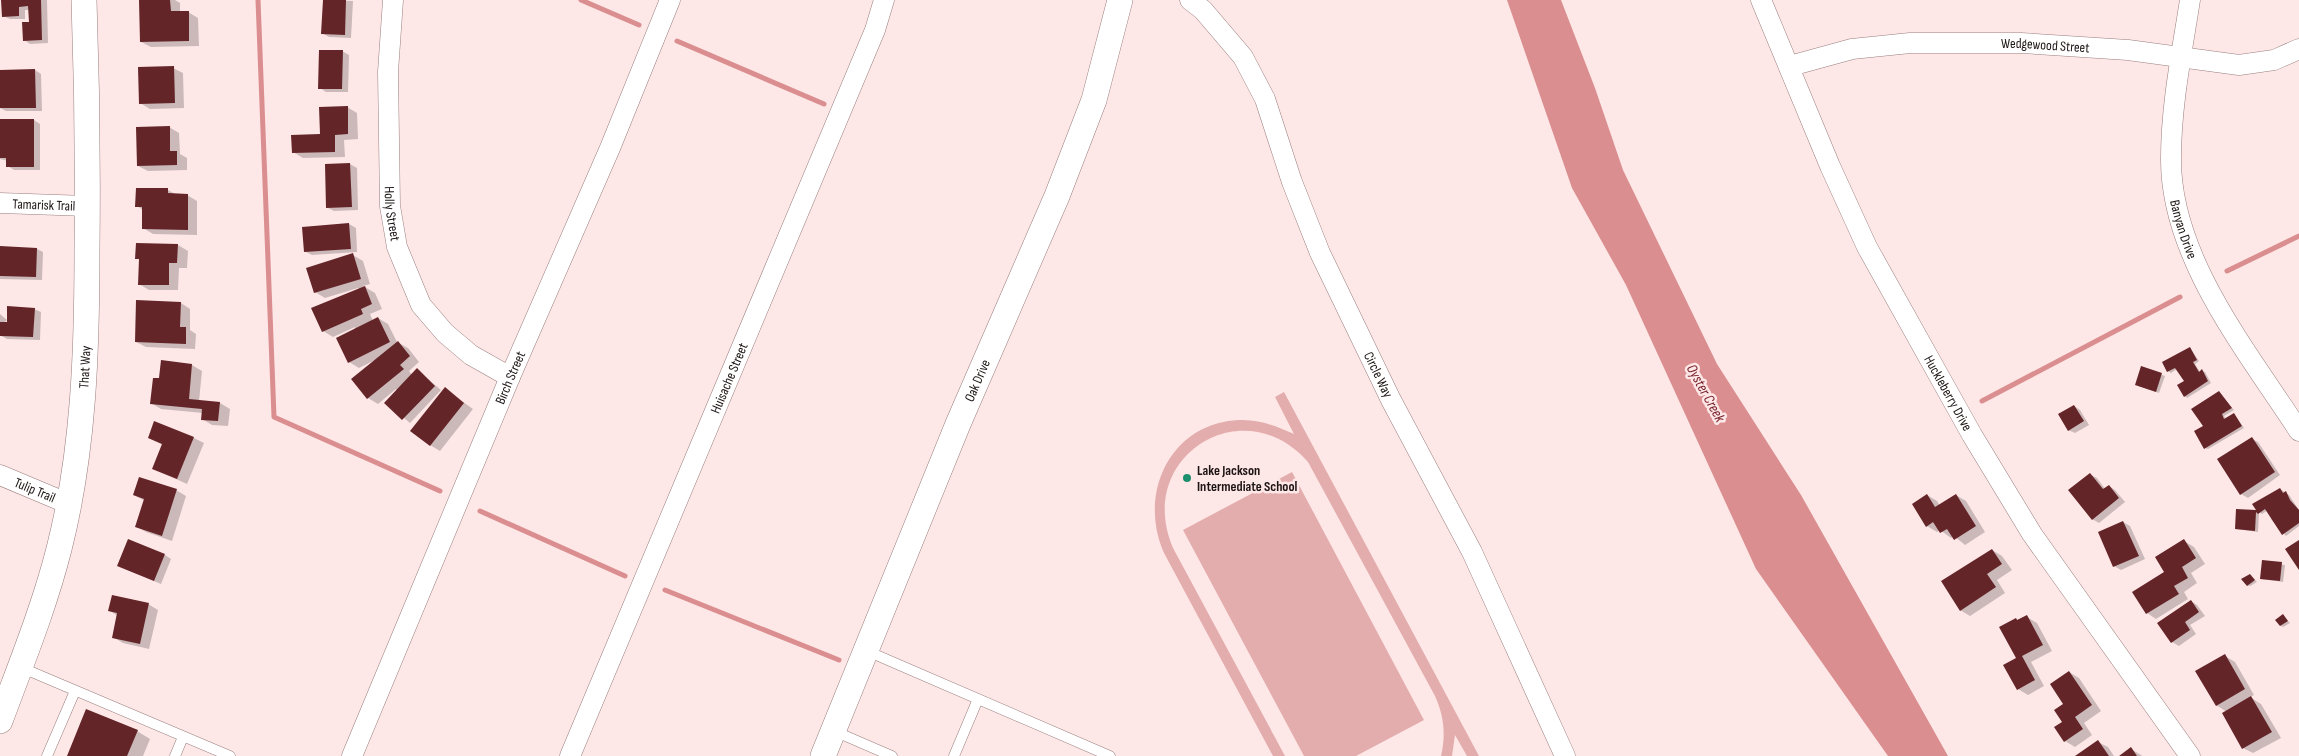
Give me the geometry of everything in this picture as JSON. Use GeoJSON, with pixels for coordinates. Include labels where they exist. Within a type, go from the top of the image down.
{"type":"FeatureCollection","features":[{"type":"Feature","properties":{"kind":"street","name":"That Way"},"geometry":{"type":"LineString","coordinates":[[0,721],[59,550],[69,504],[82,409],[86,357],[87,206],[84,0]]}},
{"type":"Feature","properties":{"kind":"street","name":"Holly Street"},"geometry":{"type":"LineString","coordinates":[[393,0],[388,72],[390,206],[397,247],[421,305],[445,333],[471,356],[510,377]]}},
{"type":"Feature","properties":{"kind":"street","name":"Birch Street"},"geometry":{"type":"LineString","coordinates":[[352,756],[510,377],[610,148],[670,0]]}},
{"type":"Feature","properties":{"kind":"street","name":"Huisache Street"},"geometry":{"type":"LineString","coordinates":[[570,756],[875,30],[884,0]]}},
{"type":"Feature","properties":{"kind":"street","name":"Oak Drive"},"geometry":{"type":"LineString","coordinates":[[823,756],[958,424],[1057,196],[1094,100],[1120,0]]}},
{"type":"Feature","properties":{"kind":"street","name":"Circle Way"},"geometry":{"type":"LineString","coordinates":[[1190,0],[1203,10],[1243,57],[1265,99],[1292,182],[1327,269],[1391,400],[1472,552],[1564,756]]}},
{"type":"Feature","properties":{"kind":"street","name":"Huckleberry Drive"},"geometry":{"type":"LineString","coordinates":[[1762,0],[1830,166],[1867,247],[1972,435],[2032,534],[2190,756]]}},
{"type":"Feature","properties":{"kind":"street","name":"Banyan Drive"},"geometry":{"type":"LineString","coordinates":[[2190,0],[2173,119],[2170,158],[2173,192],[2180,227],[2196,264],[2223,314],[2299,431]]}},
{"type":"Feature","properties":{"kind":"street","name":"Wedgewood Street"},"geometry":{"type":"LineString","coordinates":[[1790,66],[1852,49],[1910,43],[2021,43],[2128,50],[2239,65],[2274,60],[2299,49]]}},
{"type":"Feature","properties":{"kind":"street","name":"Tamarisk Trail"},"geometry":{"type":"LineString","coordinates":[[0,202],[87,206]]}},
{"type":"Feature","properties":{"kind":"street","name":"Tulip Trail"},"geometry":{"type":"LineString","coordinates":[[0,475],[69,504]]}},
{"type":"Feature","properties":{"kind":"lane"},"geometry":{"type":"LineString","coordinates":[[867,651],[1110,756]]}},
{"type":"Feature","properties":{"kind":"lane"},"geometry":{"type":"LineString","coordinates":[[20,667],[230,756]]}},
{"type":"Feature","properties":{"kind":"lane"},"geometry":{"type":"LineString","coordinates":[[48,756],[75,691]]}},
{"type":"Feature","properties":{"kind":"lane"},"geometry":{"type":"LineString","coordinates":[[954,756],[978,699]]}},
{"type":"Feature","properties":{"kind":"lane"},"geometry":{"type":"LineString","coordinates":[[833,731],[892,756]]}},
{"type":"Feature","properties":{"kind":"lane"},"geometry":{"type":"LineString","coordinates":[[175,756],[183,737]]}},
{"type":"Feature","properties":{"kind":"shaded area"},"geometry":{"type":"Polygon","coordinates":[[[1284,392],[1479,756],[1467,756],[1455,735],[1452,756],[1441,756],[1443,726],[1435,696],[1308,462],[1282,441],[1254,431],[1226,433],[1202,443],[1181,461],[1168,486],[1165,515],[1173,548],[1285,756],[1273,756],[1164,553],[1157,530],[1155,506],[1158,484],[1167,464],[1180,446],[1197,432],[1218,423],[1243,420],[1276,426],[1294,434],[1275,397],[1284,392]]]}},
{"type":"Feature","properties":{"kind":"shaded area"},"geometry":{"type":"Polygon","coordinates":[[[1292,472],[1424,720],[1356,756],[1304,756],[1183,530],[1292,472]]]}},
{"type":"Feature","properties":{"kind":"water","name":"Oyster Creek"},"geometry":{"type":"Polygon","coordinates":[[[1507,0],[1561,0],[1595,88],[1623,170],[1717,364],[1801,495],[1948,756],[1888,756],[1756,569],[1626,285],[1572,188],[1507,0]]]}},
{"type":"Feature","properties":{"kind":"building"},"geometry":{"type":"Polygon","coordinates":[[[1,0],[41,0],[42,40],[23,41],[22,22],[29,22],[28,6],[19,7],[19,16],[2,17],[1,0]]]}},
{"type":"Feature","properties":{"kind":"building"},"geometry":{"type":"Polygon","coordinates":[[[139,0],[170,0],[171,11],[189,11],[189,41],[140,42],[139,0]]]}},
{"type":"Feature","properties":{"kind":"building"},"geometry":{"type":"Polygon","coordinates":[[[323,0],[346,0],[345,35],[321,34],[323,0]]]}},
{"type":"Feature","properties":{"kind":"building"},"geometry":{"type":"Polygon","coordinates":[[[319,50],[343,50],[342,89],[318,89],[319,50]]]}},
{"type":"Feature","properties":{"kind":"building"},"geometry":{"type":"Polygon","coordinates":[[[174,66],[175,103],[139,104],[138,67],[174,66]]]}},
{"type":"Feature","properties":{"kind":"building"},"geometry":{"type":"Polygon","coordinates":[[[35,69],[36,108],[0,108],[0,70],[35,69]]]}},
{"type":"Feature","properties":{"kind":"building"},"geometry":{"type":"Polygon","coordinates":[[[348,106],[348,134],[335,135],[335,152],[292,153],[291,135],[320,134],[319,107],[348,106]]]}},
{"type":"Feature","properties":{"kind":"building"},"geometry":{"type":"Polygon","coordinates":[[[0,119],[34,119],[34,167],[6,167],[6,158],[0,158],[0,119]]]}},
{"type":"Feature","properties":{"kind":"building"},"geometry":{"type":"Polygon","coordinates":[[[170,126],[170,151],[177,151],[177,165],[137,166],[136,127],[170,126]]]}},
{"type":"Feature","properties":{"kind":"building"},"geometry":{"type":"Polygon","coordinates":[[[350,163],[352,207],[326,208],[325,164],[350,163]]]}},
{"type":"Feature","properties":{"kind":"building"},"geometry":{"type":"Polygon","coordinates":[[[136,188],[168,188],[168,193],[188,194],[188,230],[142,229],[142,207],[135,207],[136,188]]]}},
{"type":"Feature","properties":{"kind":"building"},"geometry":{"type":"Polygon","coordinates":[[[349,223],[351,249],[304,252],[302,227],[349,223]]]}},
{"type":"Feature","properties":{"kind":"building"},"geometry":{"type":"Polygon","coordinates":[[[136,243],[178,244],[177,263],[169,263],[169,285],[138,285],[139,259],[135,259],[136,243]]]}},
{"type":"Feature","properties":{"kind":"building"},"geometry":{"type":"Polygon","coordinates":[[[0,246],[37,248],[36,277],[0,276],[0,246]]]}},
{"type":"Feature","properties":{"kind":"building"},"geometry":{"type":"Polygon","coordinates":[[[353,253],[361,279],[314,293],[306,268],[353,253]]]}},
{"type":"Feature","properties":{"kind":"building"},"geometry":{"type":"Polygon","coordinates":[[[365,286],[372,304],[361,309],[363,314],[322,332],[311,308],[365,286]]]}},
{"type":"Feature","properties":{"kind":"building"},"geometry":{"type":"Polygon","coordinates":[[[136,300],[181,302],[180,327],[186,327],[186,344],[135,342],[136,300]]]}},
{"type":"Feature","properties":{"kind":"building"},"geometry":{"type":"Polygon","coordinates":[[[7,306],[35,308],[33,337],[0,336],[0,322],[7,322],[7,306]]]}},
{"type":"Feature","properties":{"kind":"building"},"geometry":{"type":"Polygon","coordinates":[[[378,317],[390,342],[348,363],[336,338],[378,317]]]}},
{"type":"Feature","properties":{"kind":"building"},"geometry":{"type":"Polygon","coordinates":[[[398,341],[410,356],[400,365],[404,369],[367,399],[351,379],[398,341]]]}},
{"type":"Feature","properties":{"kind":"building"},"geometry":{"type":"Polygon","coordinates":[[[2190,347],[2197,360],[2193,362],[2199,372],[2202,369],[2208,381],[2184,397],[2177,385],[2184,381],[2175,368],[2167,372],[2162,362],[2190,347]]]}},
{"type":"Feature","properties":{"kind":"building"},"geometry":{"type":"Polygon","coordinates":[[[161,360],[192,364],[189,399],[220,402],[218,421],[201,420],[202,409],[150,404],[153,378],[159,378],[161,360]]]}},
{"type":"Feature","properties":{"kind":"building"},"geometry":{"type":"Polygon","coordinates":[[[2141,366],[2162,373],[2156,392],[2135,385],[2141,366]]]}},
{"type":"Feature","properties":{"kind":"building"},"geometry":{"type":"Polygon","coordinates":[[[417,368],[435,386],[402,420],[384,403],[417,368]]]}},
{"type":"Feature","properties":{"kind":"building"},"geometry":{"type":"Polygon","coordinates":[[[445,387],[464,403],[430,446],[410,431],[445,387]]]}},
{"type":"Feature","properties":{"kind":"building"},"geometry":{"type":"Polygon","coordinates":[[[2219,391],[2232,408],[2222,414],[2224,419],[2234,413],[2242,426],[2204,449],[2194,431],[2203,426],[2191,409],[2219,391]]]}},
{"type":"Feature","properties":{"kind":"building"},"geometry":{"type":"Polygon","coordinates":[[[2074,405],[2084,421],[2068,431],[2058,414],[2074,405]]]}},
{"type":"Feature","properties":{"kind":"building"},"geometry":{"type":"Polygon","coordinates":[[[154,421],[194,437],[177,479],[152,469],[162,444],[148,438],[154,421]]]}},
{"type":"Feature","properties":{"kind":"building"},"geometry":{"type":"Polygon","coordinates":[[[2252,437],[2275,472],[2240,495],[2217,459],[2252,437]]]}},
{"type":"Feature","properties":{"kind":"building"},"geometry":{"type":"Polygon","coordinates":[[[2090,473],[2103,489],[2109,485],[2119,498],[2092,520],[2068,490],[2090,473]]]}},
{"type":"Feature","properties":{"kind":"building"},"geometry":{"type":"Polygon","coordinates":[[[139,477],[177,489],[162,536],[135,527],[144,499],[133,495],[139,477]]]}},
{"type":"Feature","properties":{"kind":"building"},"geometry":{"type":"Polygon","coordinates":[[[2280,488],[2283,493],[2286,491],[2290,500],[2299,510],[2299,523],[2282,535],[2265,509],[2258,514],[2256,512],[2255,531],[2235,529],[2236,509],[2256,510],[2252,504],[2280,488]]]}},
{"type":"Feature","properties":{"kind":"building"},"geometry":{"type":"Polygon","coordinates":[[[1927,494],[1935,507],[1956,494],[1976,526],[1954,540],[1947,529],[1940,533],[1933,522],[1926,527],[1912,504],[1927,494]]]}},
{"type":"Feature","properties":{"kind":"building"},"geometry":{"type":"Polygon","coordinates":[[[2123,521],[2139,556],[2113,567],[2098,532],[2123,521]]]}},
{"type":"Feature","properties":{"kind":"building"},"geometry":{"type":"Polygon","coordinates":[[[128,539],[165,554],[154,581],[117,566],[128,539]]]}},
{"type":"Feature","properties":{"kind":"building"},"geometry":{"type":"Polygon","coordinates":[[[2184,539],[2196,558],[2182,567],[2188,578],[2174,586],[2179,594],[2146,614],[2132,592],[2164,572],[2155,557],[2184,539]]]}},
{"type":"Feature","properties":{"kind":"building"},"geometry":{"type":"Polygon","coordinates":[[[2299,540],[2299,570],[2285,549],[2299,540]]]}},
{"type":"Feature","properties":{"kind":"building"},"geometry":{"type":"Polygon","coordinates":[[[1992,549],[2002,564],[1987,574],[1996,587],[1960,611],[1941,581],[1992,549]]]}},
{"type":"Feature","properties":{"kind":"building"},"geometry":{"type":"Polygon","coordinates":[[[2262,560],[2282,562],[2280,581],[2260,579],[2262,560]]]}},
{"type":"Feature","properties":{"kind":"building"},"geometry":{"type":"Polygon","coordinates":[[[2250,574],[2255,580],[2247,586],[2241,579],[2250,574]]]}},
{"type":"Feature","properties":{"kind":"building"},"geometry":{"type":"Polygon","coordinates":[[[112,595],[149,603],[140,644],[112,638],[117,613],[108,611],[112,595]]]}},
{"type":"Feature","properties":{"kind":"building"},"geometry":{"type":"Polygon","coordinates":[[[2191,600],[2199,612],[2185,622],[2190,630],[2171,643],[2157,623],[2191,600]]]}},
{"type":"Feature","properties":{"kind":"building"},"geometry":{"type":"Polygon","coordinates":[[[2283,614],[2288,621],[2280,626],[2275,620],[2283,614]]]}},
{"type":"Feature","properties":{"kind":"building"},"geometry":{"type":"Polygon","coordinates":[[[2027,615],[2043,645],[2022,656],[2035,680],[2017,690],[2003,665],[2016,658],[1999,627],[2016,618],[2017,620],[2027,615]]]}},
{"type":"Feature","properties":{"kind":"building"},"geometry":{"type":"Polygon","coordinates":[[[2225,654],[2245,689],[2216,706],[2195,671],[2225,654]]]}},
{"type":"Feature","properties":{"kind":"building"},"geometry":{"type":"Polygon","coordinates":[[[2069,671],[2092,705],[2075,717],[2083,729],[2064,742],[2054,727],[2062,722],[2054,710],[2063,704],[2050,684],[2069,671]]]}},
{"type":"Feature","properties":{"kind":"building"},"geometry":{"type":"Polygon","coordinates":[[[2251,696],[2272,732],[2242,749],[2222,713],[2251,696]]]}},
{"type":"Feature","properties":{"kind":"building"},"geometry":{"type":"Polygon","coordinates":[[[86,709],[138,730],[127,756],[67,756],[86,709]]]}},
{"type":"Feature","properties":{"kind":"building"},"geometry":{"type":"Polygon","coordinates":[[[2098,740],[2109,756],[2075,756],[2098,740]]]}},
{"type":"Feature","properties":{"kind":"building"},"geometry":{"type":"Polygon","coordinates":[[[2131,747],[2137,756],[2119,756],[2131,747]]]}},
{"type":"Feature","properties":{"kind":"waterway"},"geometry":{"type":"LineString","coordinates":[[258,0],[274,417],[440,491]]}},
{"type":"Feature","properties":{"kind":"waterway"},"geometry":{"type":"LineString","coordinates":[[581,0],[639,25]]}},
{"type":"Feature","properties":{"kind":"waterway"},"geometry":{"type":"LineString","coordinates":[[677,41],[824,104]]}},
{"type":"Feature","properties":{"kind":"waterway"},"geometry":{"type":"LineString","coordinates":[[2227,271],[2299,236]]}},
{"type":"Feature","properties":{"kind":"waterway"},"geometry":{"type":"LineString","coordinates":[[1982,401],[2180,297]]}},
{"type":"Feature","properties":{"kind":"waterway"},"geometry":{"type":"LineString","coordinates":[[480,511],[625,576]]}},
{"type":"Feature","properties":{"kind":"waterway"},"geometry":{"type":"LineString","coordinates":[[665,590],[839,660]]}},
{"type":"Feature","properties":{"kind":"place","name":"Lake Jackson Intermediate School"},"geometry":{"type":"Point","coordinates":[1187,478]}}]}
